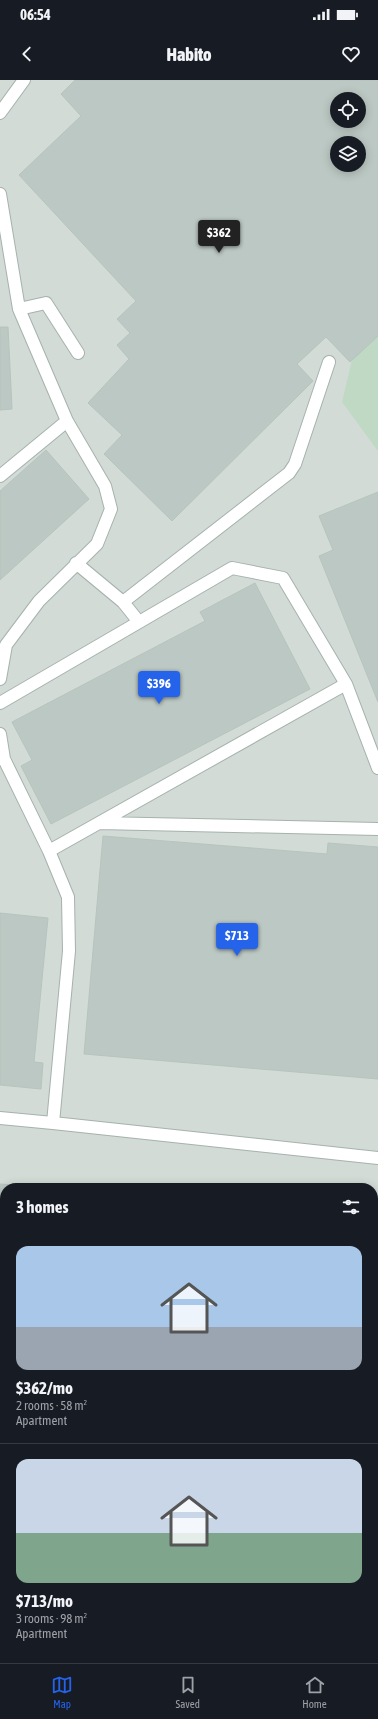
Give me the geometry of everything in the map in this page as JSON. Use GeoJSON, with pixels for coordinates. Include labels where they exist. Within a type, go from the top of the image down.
{"type":"FeatureCollection","features":[{"type":"Feature","properties":{"kind":"lane"},"geometry":{"type":"LineString","coordinates":[[0,113],[24,80]]}},
{"type":"Feature","properties":{"kind":"lane"},"geometry":{"type":"LineString","coordinates":[[0,194],[19,309],[68,421],[105,486],[111,509],[97,544],[39,601],[6,646],[0,679]]}},
{"type":"Feature","properties":{"kind":"lane"},"geometry":{"type":"LineString","coordinates":[[19,309],[46,303],[78,353]]}},
{"type":"Feature","properties":{"kind":"lane"},"geometry":{"type":"LineString","coordinates":[[123,602],[289,473],[295,464],[329,362]]}},
{"type":"Feature","properties":{"kind":"lane"},"geometry":{"type":"LineString","coordinates":[[0,476],[68,421]]}},
{"type":"Feature","properties":{"kind":"lane"},"geometry":{"type":"LineString","coordinates":[[76,563],[123,602],[139,622]]}},
{"type":"Feature","properties":{"kind":"lane"},"geometry":{"type":"LineString","coordinates":[[0,703],[232,568],[283,578],[346,684],[378,768]]}},
{"type":"Feature","properties":{"kind":"lane"},"geometry":{"type":"LineString","coordinates":[[50,850],[346,684]]}},
{"type":"Feature","properties":{"kind":"lane"},"geometry":{"type":"LineString","coordinates":[[0,734],[4,759],[50,850],[68,897],[69,951],[53,1123]]}},
{"type":"Feature","properties":{"kind":"lane"},"geometry":{"type":"LineString","coordinates":[[98,823],[378,829]]}},
{"type":"Feature","properties":{"kind":"lane"},"geometry":{"type":"LineString","coordinates":[[0,1118],[378,1158]]}},
{"type":"Feature","properties":{"kind":"shaded area"},"geometry":{"type":"Polygon","coordinates":[[[0,80],[378,80],[378,1183],[0,1183],[0,80]]]}},
{"type":"Feature","properties":{"kind":"green space"},"geometry":{"type":"Polygon","coordinates":[[[378,329],[378,451],[342,402],[357,339],[378,329]]]}},
{"type":"Feature","properties":{"kind":"building"},"geometry":{"type":"Polygon","coordinates":[[[75,80],[378,80],[378,336],[350,362],[326,337],[297,364],[313,381],[172,521],[104,454],[122,435],[88,403],[129,359],[117,345],[130,333],[117,319],[136,301],[19,175],[81,116],[61,94],[75,80]]]}},
{"type":"Feature","properties":{"kind":"building"},"geometry":{"type":"Polygon","coordinates":[[[0,327],[8,327],[12,409],[0,410],[0,327]]]}},
{"type":"Feature","properties":{"kind":"building"},"geometry":{"type":"Polygon","coordinates":[[[46,450],[89,499],[0,580],[0,491],[46,450]]]}},
{"type":"Feature","properties":{"kind":"building"},"geometry":{"type":"Polygon","coordinates":[[[378,492],[378,702],[319,556],[333,550],[319,516],[378,492]]]}},
{"type":"Feature","properties":{"kind":"building"},"geometry":{"type":"Polygon","coordinates":[[[255,583],[310,689],[51,824],[21,766],[32,760],[12,722],[205,621],[200,612],[255,583]]]}},
{"type":"Feature","properties":{"kind":"building"},"geometry":{"type":"Polygon","coordinates":[[[103,836],[327,854],[328,843],[378,847],[378,1079],[84,1054],[103,836]]]}},
{"type":"Feature","properties":{"kind":"building"},"geometry":{"type":"Polygon","coordinates":[[[0,913],[48,918],[34,1062],[43,1063],[41,1089],[0,1085],[0,913]]]}}]}
